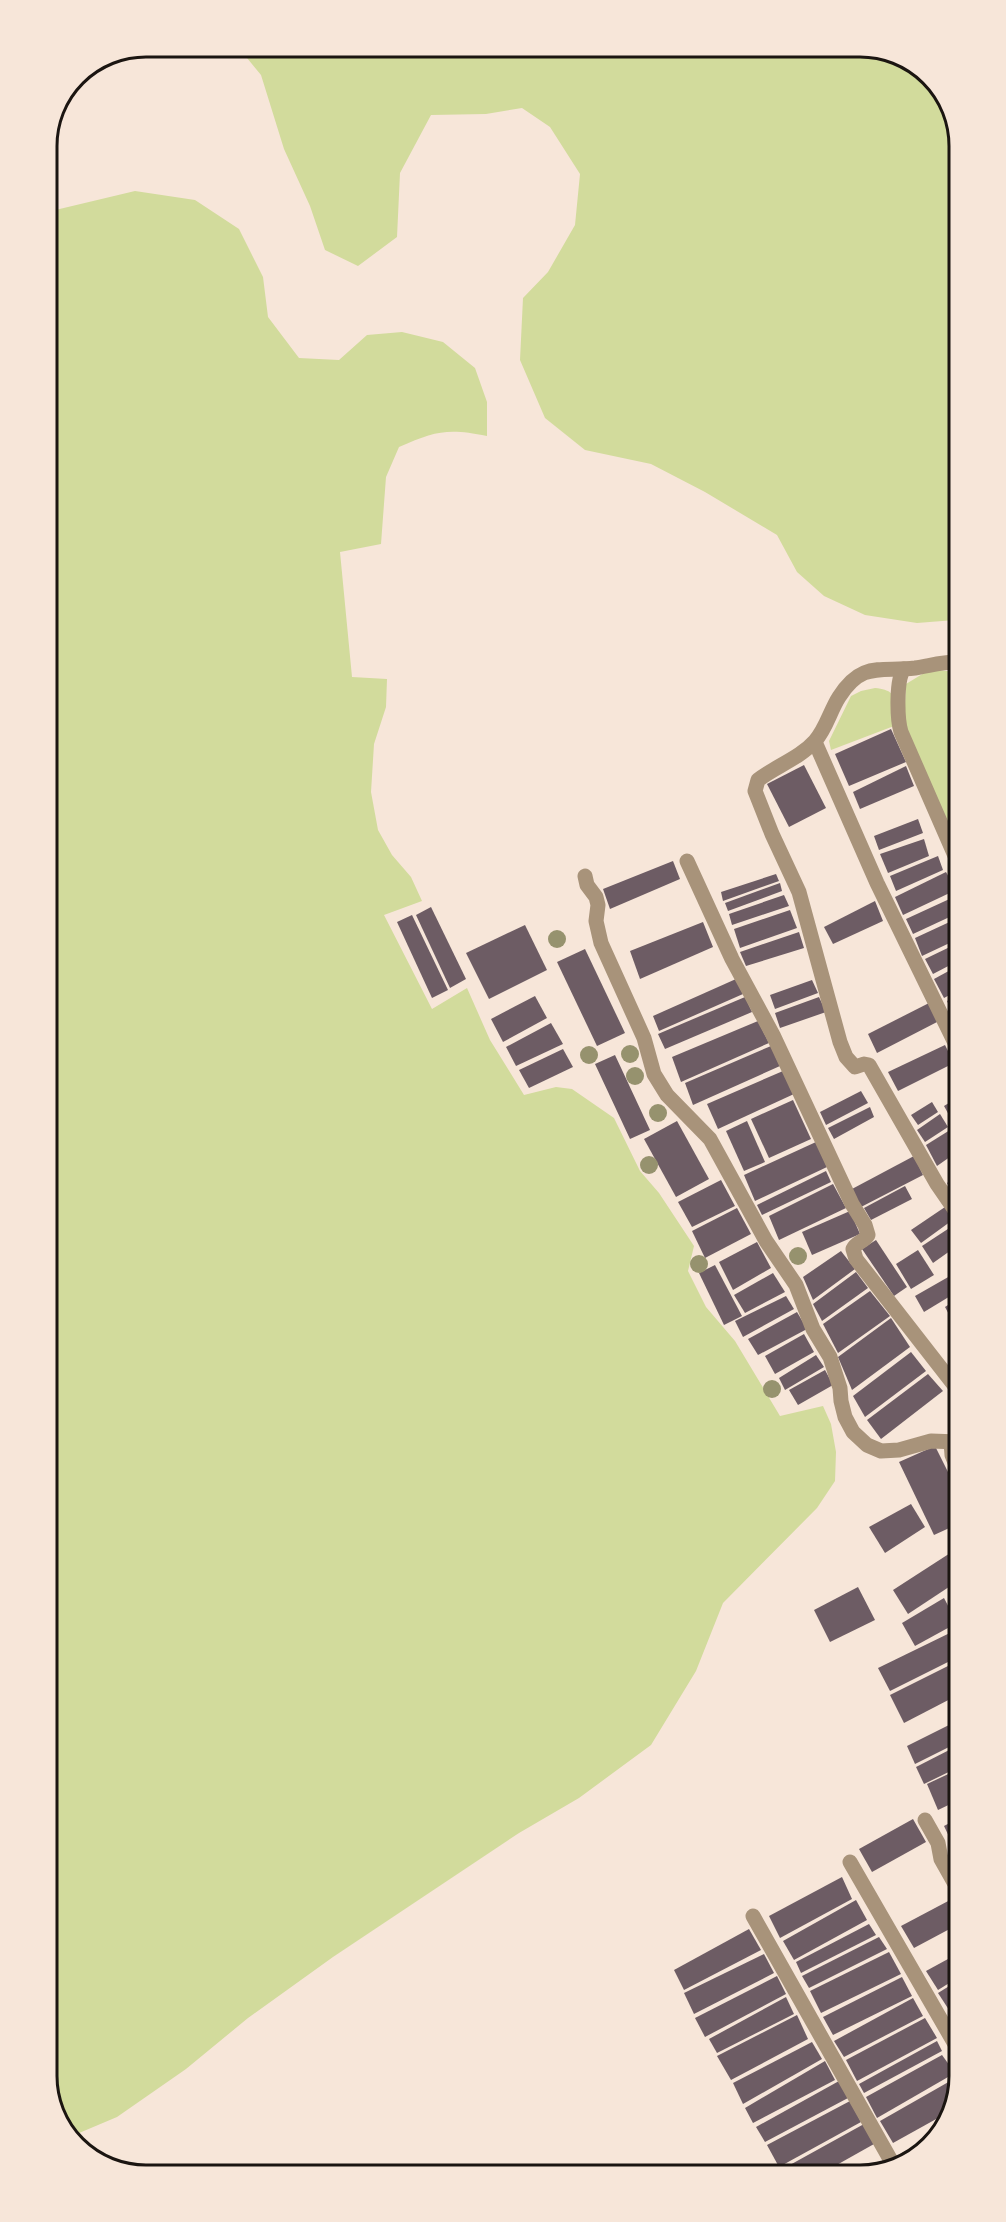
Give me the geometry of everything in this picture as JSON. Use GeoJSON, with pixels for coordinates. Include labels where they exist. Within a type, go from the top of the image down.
{"type":"FeatureCollection","features":[{"type":"Feature","properties":{"kind":"street"},"geometry":{"type":"LineString","coordinates":[[949,662],[904,669],[888,667],[861,674],[839,697],[826,726],[815,742],[758,780],[755,791],[799,892],[831,1011],[846,1057],[855,1067],[869,1065],[949,1201]]}},
{"type":"Feature","properties":{"kind":"street"},"geometry":{"type":"LineString","coordinates":[[904,669],[899,681],[898,723],[949,843]]}},
{"type":"Feature","properties":{"kind":"street"},"geometry":{"type":"LineString","coordinates":[[815,742],[877,883],[949,1031]]}},
{"type":"Feature","properties":{"kind":"street"},"geometry":{"type":"LineString","coordinates":[[687,861],[732,959],[773,1035],[852,1204],[867,1230],[866,1239],[854,1245],[854,1253],[893,1310],[949,1379]]}},
{"type":"Feature","properties":{"kind":"street"},"geometry":{"type":"LineString","coordinates":[[585,876],[587,885],[596,897],[598,905],[596,921],[602,943],[644,1038],[654,1074],[667,1095],[710,1139],[766,1241],[796,1284],[813,1329],[830,1357],[840,1388],[844,1417],[853,1432],[867,1445],[881,1451],[899,1450],[931,1441],[949,1442]]}},
{"type":"Feature","properties":{"kind":"street"},"geometry":{"type":"LineString","coordinates":[[925,1820],[938,1843],[941,1859],[949,1873]]}},
{"type":"Feature","properties":{"kind":"street"},"geometry":{"type":"LineString","coordinates":[[850,1862],[949,2033]]}},
{"type":"Feature","properties":{"kind":"street"},"geometry":{"type":"LineString","coordinates":[[753,1916],[886,2161]]}},
{"type":"Feature","properties":{"kind":"green space"},"geometry":{"type":"Polygon","coordinates":[[[246,57],[866,57],[888,62],[914,75],[927,87],[940,107],[947,129],[949,146],[949,620],[917,623],[865,615],[824,596],[797,572],[777,535],[705,492],[651,464],[585,450],[545,418],[520,360],[523,298],[548,272],[575,225],[580,174],[550,127],[522,108],[486,114],[431,115],[400,173],[397,237],[358,266],[325,250],[310,206],[284,149],[261,75],[246,57]]]}},
{"type":"Feature","properties":{"kind":"green space"},"geometry":{"type":"Polygon","coordinates":[[[135,191],[195,200],[239,229],[263,277],[268,317],[299,358],[339,360],[367,335],[402,332],[443,342],[475,368],[487,402],[487,436],[462,432],[432,434],[399,447],[386,477],[381,544],[340,552],[352,677],[387,679],[386,707],[374,744],[371,792],[378,830],[392,855],[411,877],[422,901],[384,915],[432,1009],[467,988],[490,1040],[524,1095],[556,1087],[572,1089],[614,1118],[640,1171],[659,1193],[694,1246],[688,1271],[706,1307],[735,1341],[780,1416],[823,1406],[831,1424],[836,1452],[835,1481],[817,1508],[723,1603],[696,1671],[651,1745],[579,1798],[519,1833],[333,1957],[248,2018],[186,2069],[117,2117],[78,2133],[66,2115],[59,2093],[57,2076],[57,210],[135,191]]]}},
{"type":"Feature","properties":{"kind":"green space"},"geometry":{"type":"Polygon","coordinates":[[[937,670],[949,671],[949,826],[904,724],[906,684],[924,673],[937,670]]]}},
{"type":"Feature","properties":{"kind":"green space"},"geometry":{"type":"Polygon","coordinates":[[[875,688],[885,690],[893,697],[894,726],[831,750],[829,741],[851,696],[875,688]]]}},
{"type":"Feature","properties":{"kind":"building"},"geometry":{"type":"Polygon","coordinates":[[[891,729],[906,762],[849,786],[835,754],[891,729]]]}},
{"type":"Feature","properties":{"kind":"building"},"geometry":{"type":"Polygon","coordinates":[[[804,765],[826,808],[789,827],[767,784],[804,765]]]}},
{"type":"Feature","properties":{"kind":"building"},"geometry":{"type":"Polygon","coordinates":[[[906,766],[914,786],[860,809],[853,792],[906,766]]]}},
{"type":"Feature","properties":{"kind":"building"},"geometry":{"type":"Polygon","coordinates":[[[918,819],[923,833],[879,850],[874,836],[918,819]]]}},
{"type":"Feature","properties":{"kind":"building"},"geometry":{"type":"Polygon","coordinates":[[[924,839],[929,856],[888,873],[880,854],[924,839]]]}},
{"type":"Feature","properties":{"kind":"building"},"geometry":{"type":"Polygon","coordinates":[[[938,856],[943,870],[896,891],[890,876],[938,856]]]}},
{"type":"Feature","properties":{"kind":"building"},"geometry":{"type":"Polygon","coordinates":[[[673,861],[680,879],[610,909],[603,889],[673,861]]]}},
{"type":"Feature","properties":{"kind":"building"},"geometry":{"type":"Polygon","coordinates":[[[946,872],[949,877],[949,893],[903,915],[895,897],[946,872]]]}},
{"type":"Feature","properties":{"kind":"building"},"geometry":{"type":"Polygon","coordinates":[[[776,874],[779,881],[723,901],[721,892],[776,874]]]}},
{"type":"Feature","properties":{"kind":"building"},"geometry":{"type":"Polygon","coordinates":[[[780,883],[782,891],[728,911],[725,903],[780,883]]]}},
{"type":"Feature","properties":{"kind":"building"},"geometry":{"type":"Polygon","coordinates":[[[784,895],[789,906],[732,925],[729,914],[784,895]]]}},
{"type":"Feature","properties":{"kind":"building"},"geometry":{"type":"Polygon","coordinates":[[[949,899],[949,917],[913,934],[906,919],[949,899]]]}},
{"type":"Feature","properties":{"kind":"building"},"geometry":{"type":"Polygon","coordinates":[[[875,901],[883,921],[833,944],[824,927],[875,901]]]}},
{"type":"Feature","properties":{"kind":"building"},"geometry":{"type":"Polygon","coordinates":[[[431,907],[466,979],[450,988],[416,915],[431,907]]]}},
{"type":"Feature","properties":{"kind":"building"},"geometry":{"type":"Polygon","coordinates":[[[790,910],[797,928],[740,948],[734,929],[790,910]]]}},
{"type":"Feature","properties":{"kind":"building"},"geometry":{"type":"Polygon","coordinates":[[[412,915],[448,990],[432,998],[397,922],[412,915]]]}},
{"type":"Feature","properties":{"kind":"building"},"geometry":{"type":"Polygon","coordinates":[[[703,922],[713,947],[640,979],[630,951],[703,922]]]}},
{"type":"Feature","properties":{"kind":"building"},"geometry":{"type":"Polygon","coordinates":[[[949,922],[949,943],[922,956],[915,938],[949,922]]]}},
{"type":"Feature","properties":{"kind":"building"},"geometry":{"type":"Polygon","coordinates":[[[525,925],[547,970],[489,999],[466,953],[525,925]]]}},
{"type":"Feature","properties":{"kind":"building"},"geometry":{"type":"Polygon","coordinates":[[[799,932],[804,948],[746,966],[740,952],[799,932]]]}},
{"type":"Feature","properties":{"kind":"building"},"geometry":{"type":"Polygon","coordinates":[[[949,947],[949,966],[933,974],[925,959],[949,947]]]}},
{"type":"Feature","properties":{"kind":"building"},"geometry":{"type":"Polygon","coordinates":[[[585,949],[625,1033],[597,1046],[557,962],[585,949]]]}},
{"type":"Feature","properties":{"kind":"building"},"geometry":{"type":"Polygon","coordinates":[[[949,971],[949,995],[944,998],[934,979],[949,971]]]}},
{"type":"Feature","properties":{"kind":"building"},"geometry":{"type":"Polygon","coordinates":[[[736,979],[743,994],[659,1031],[653,1016],[736,979]]]}},
{"type":"Feature","properties":{"kind":"building"},"geometry":{"type":"Polygon","coordinates":[[[812,980],[818,993],[775,1009],[770,995],[812,980]]]}},
{"type":"Feature","properties":{"kind":"building"},"geometry":{"type":"Polygon","coordinates":[[[535,996],[547,1018],[503,1042],[491,1019],[535,996]]]}},
{"type":"Feature","properties":{"kind":"building"},"geometry":{"type":"Polygon","coordinates":[[[745,997],[752,1012],[665,1049],[658,1034],[745,997]]]}},
{"type":"Feature","properties":{"kind":"building"},"geometry":{"type":"Polygon","coordinates":[[[819,997],[826,1012],[780,1028],[775,1013],[819,997]]]}},
{"type":"Feature","properties":{"kind":"building"},"geometry":{"type":"Polygon","coordinates":[[[931,1002],[939,1021],[877,1053],[868,1034],[931,1002]]]}},
{"type":"Feature","properties":{"kind":"building"},"geometry":{"type":"Polygon","coordinates":[[[758,1021],[769,1043],[681,1082],[672,1057],[758,1021]]]}},
{"type":"Feature","properties":{"kind":"building"},"geometry":{"type":"Polygon","coordinates":[[[551,1023],[563,1044],[516,1066],[506,1047],[551,1023]]]}},
{"type":"Feature","properties":{"kind":"building"},"geometry":{"type":"Polygon","coordinates":[[[945,1045],[949,1053],[949,1066],[898,1091],[888,1072],[945,1045]]]}},
{"type":"Feature","properties":{"kind":"building"},"geometry":{"type":"Polygon","coordinates":[[[771,1046],[780,1066],[693,1105],[685,1083],[771,1046]]]}},
{"type":"Feature","properties":{"kind":"building"},"geometry":{"type":"Polygon","coordinates":[[[563,1049],[573,1067],[529,1088],[519,1070],[563,1049]]]}},
{"type":"Feature","properties":{"kind":"building"},"geometry":{"type":"Polygon","coordinates":[[[615,1055],[650,1130],[630,1139],[595,1064],[615,1055]]]}},
{"type":"Feature","properties":{"kind":"building"},"geometry":{"type":"Polygon","coordinates":[[[783,1071],[794,1094],[718,1129],[707,1104],[783,1071]]]}},
{"type":"Feature","properties":{"kind":"building"},"geometry":{"type":"Polygon","coordinates":[[[861,1091],[868,1103],[826,1125],[820,1112],[861,1091]]]}},
{"type":"Feature","properties":{"kind":"building"},"geometry":{"type":"Polygon","coordinates":[[[793,1100],[811,1139],[769,1158],[751,1119],[793,1100]]]}},
{"type":"Feature","properties":{"kind":"building"},"geometry":{"type":"Polygon","coordinates":[[[932,1102],[938,1112],[918,1125],[911,1115],[932,1102]]]}},
{"type":"Feature","properties":{"kind":"building"},"geometry":{"type":"Polygon","coordinates":[[[949,1103],[949,1115],[944,1106],[949,1103]]]}},
{"type":"Feature","properties":{"kind":"building"},"geometry":{"type":"Polygon","coordinates":[[[870,1107],[874,1117],[834,1139],[828,1128],[870,1107]]]}},
{"type":"Feature","properties":{"kind":"building"},"geometry":{"type":"Polygon","coordinates":[[[940,1114],[948,1127],[925,1142],[917,1130],[940,1114]]]}},
{"type":"Feature","properties":{"kind":"building"},"geometry":{"type":"Polygon","coordinates":[[[677,1121],[709,1179],[676,1197],[644,1139],[677,1121]]]}},
{"type":"Feature","properties":{"kind":"building"},"geometry":{"type":"Polygon","coordinates":[[[747,1121],[765,1162],[744,1171],[726,1131],[747,1121]]]}},
{"type":"Feature","properties":{"kind":"building"},"geometry":{"type":"Polygon","coordinates":[[[949,1131],[949,1158],[937,1166],[926,1145],[949,1131]]]}},
{"type":"Feature","properties":{"kind":"building"},"geometry":{"type":"Polygon","coordinates":[[[816,1142],[827,1167],[755,1201],[744,1175],[816,1142]]]}},
{"type":"Feature","properties":{"kind":"building"},"geometry":{"type":"Polygon","coordinates":[[[914,1156],[923,1175],[861,1207],[852,1189],[914,1156]]]}},
{"type":"Feature","properties":{"kind":"building"},"geometry":{"type":"Polygon","coordinates":[[[826,1171],[831,1182],[762,1215],[757,1205],[826,1171]]]}},
{"type":"Feature","properties":{"kind":"building"},"geometry":{"type":"Polygon","coordinates":[[[721,1180],[735,1206],[692,1227],[678,1202],[721,1180]]]}},
{"type":"Feature","properties":{"kind":"building"},"geometry":{"type":"Polygon","coordinates":[[[833,1184],[846,1208],[779,1240],[769,1216],[833,1184]]]}},
{"type":"Feature","properties":{"kind":"building"},"geometry":{"type":"Polygon","coordinates":[[[905,1186],[912,1199],[871,1220],[864,1208],[905,1186]]]}},
{"type":"Feature","properties":{"kind":"building"},"geometry":{"type":"Polygon","coordinates":[[[945,1207],[949,1212],[949,1223],[921,1243],[911,1230],[945,1207]]]}},
{"type":"Feature","properties":{"kind":"building"},"geometry":{"type":"Polygon","coordinates":[[[737,1208],[751,1234],[705,1258],[692,1231],[737,1208]]]}},
{"type":"Feature","properties":{"kind":"building"},"geometry":{"type":"Polygon","coordinates":[[[850,1211],[860,1234],[812,1255],[802,1232],[850,1211]]]}},
{"type":"Feature","properties":{"kind":"building"},"geometry":{"type":"Polygon","coordinates":[[[949,1228],[949,1252],[933,1263],[922,1246],[949,1228]]]}},
{"type":"Feature","properties":{"kind":"building"},"geometry":{"type":"Polygon","coordinates":[[[876,1240],[907,1287],[894,1296],[862,1249],[876,1240]]]}},
{"type":"Feature","properties":{"kind":"building"},"geometry":{"type":"Polygon","coordinates":[[[757,1242],[771,1268],[733,1290],[719,1262],[757,1242]]]}},
{"type":"Feature","properties":{"kind":"building"},"geometry":{"type":"Polygon","coordinates":[[[918,1250],[934,1275],[911,1289],[896,1264],[918,1250]]]}},
{"type":"Feature","properties":{"kind":"building"},"geometry":{"type":"Polygon","coordinates":[[[841,1251],[855,1269],[813,1300],[803,1277],[841,1251]]]}},
{"type":"Feature","properties":{"kind":"building"},"geometry":{"type":"Polygon","coordinates":[[[715,1265],[742,1316],[724,1325],[699,1273],[715,1265]]]}},
{"type":"Feature","properties":{"kind":"building"},"geometry":{"type":"Polygon","coordinates":[[[856,1272],[868,1288],[822,1321],[813,1304],[856,1272]]]}},
{"type":"Feature","properties":{"kind":"building"},"geometry":{"type":"Polygon","coordinates":[[[773,1273],[785,1292],[745,1313],[734,1295],[773,1273]]]}},
{"type":"Feature","properties":{"kind":"building"},"geometry":{"type":"Polygon","coordinates":[[[949,1277],[949,1297],[924,1312],[915,1296],[949,1277]]]}},
{"type":"Feature","properties":{"kind":"building"},"geometry":{"type":"Polygon","coordinates":[[[870,1291],[890,1316],[838,1353],[823,1324],[870,1291]]]}},
{"type":"Feature","properties":{"kind":"building"},"geometry":{"type":"Polygon","coordinates":[[[786,1296],[794,1309],[743,1337],[735,1321],[786,1296]]]}},
{"type":"Feature","properties":{"kind":"building"},"geometry":{"type":"Polygon","coordinates":[[[797,1312],[807,1329],[758,1355],[748,1339],[797,1312]]]}},
{"type":"Feature","properties":{"kind":"building"},"geometry":{"type":"Polygon","coordinates":[[[891,1318],[910,1347],[852,1390],[838,1357],[891,1318]]]}},
{"type":"Feature","properties":{"kind":"building"},"geometry":{"type":"Polygon","coordinates":[[[804,1334],[814,1352],[775,1374],[765,1356],[804,1334]]]}},
{"type":"Feature","properties":{"kind":"building"},"geometry":{"type":"Polygon","coordinates":[[[911,1352],[926,1371],[865,1417],[853,1396],[911,1352]]]}},
{"type":"Feature","properties":{"kind":"building"},"geometry":{"type":"Polygon","coordinates":[[[816,1355],[824,1367],[785,1390],[779,1378],[816,1355]]]}},
{"type":"Feature","properties":{"kind":"building"},"geometry":{"type":"Polygon","coordinates":[[[825,1370],[833,1385],[798,1405],[789,1390],[825,1370]]]}},
{"type":"Feature","properties":{"kind":"building"},"geometry":{"type":"Polygon","coordinates":[[[928,1374],[943,1391],[881,1439],[867,1420],[928,1374]]]}},
{"type":"Feature","properties":{"kind":"building"},"geometry":{"type":"Polygon","coordinates":[[[935,1446],[949,1474],[949,1528],[934,1535],[899,1462],[935,1446]]]}},
{"type":"Feature","properties":{"kind":"building"},"geometry":{"type":"Polygon","coordinates":[[[911,1504],[925,1527],[885,1553],[869,1527],[911,1504]]]}},
{"type":"Feature","properties":{"kind":"building"},"geometry":{"type":"Polygon","coordinates":[[[949,1554],[949,1587],[908,1614],[893,1590],[949,1554]]]}},
{"type":"Feature","properties":{"kind":"building"},"geometry":{"type":"Polygon","coordinates":[[[858,1587],[875,1620],[830,1642],[814,1610],[858,1587]]]}},
{"type":"Feature","properties":{"kind":"building"},"geometry":{"type":"Polygon","coordinates":[[[944,1598],[949,1608],[949,1627],[915,1646],[902,1623],[944,1598]]]}},
{"type":"Feature","properties":{"kind":"building"},"geometry":{"type":"Polygon","coordinates":[[[949,1633],[949,1662],[890,1691],[878,1668],[949,1633]]]}},
{"type":"Feature","properties":{"kind":"building"},"geometry":{"type":"Polygon","coordinates":[[[949,1666],[949,1700],[904,1723],[890,1695],[949,1666]]]}},
{"type":"Feature","properties":{"kind":"building"},"geometry":{"type":"Polygon","coordinates":[[[949,1725],[949,1747],[915,1764],[907,1746],[949,1725]]]}},
{"type":"Feature","properties":{"kind":"building"},"geometry":{"type":"Polygon","coordinates":[[[949,1750],[949,1772],[924,1784],[916,1767],[949,1750]]]}},
{"type":"Feature","properties":{"kind":"building"},"geometry":{"type":"Polygon","coordinates":[[[949,1774],[949,1805],[938,1810],[927,1784],[949,1774]]]}},
{"type":"Feature","properties":{"kind":"building"},"geometry":{"type":"Polygon","coordinates":[[[913,1819],[926,1842],[872,1872],[859,1849],[913,1819]]]}},
{"type":"Feature","properties":{"kind":"building"},"geometry":{"type":"Polygon","coordinates":[[[949,1823],[949,1836],[944,1826],[949,1823]]]}},
{"type":"Feature","properties":{"kind":"building"},"geometry":{"type":"Polygon","coordinates":[[[842,1877],[852,1899],[780,1938],[769,1916],[842,1877]]]}},
{"type":"Feature","properties":{"kind":"building"},"geometry":{"type":"Polygon","coordinates":[[[856,1900],[867,1920],[794,1960],[783,1941],[856,1900]]]}},
{"type":"Feature","properties":{"kind":"building"},"geometry":{"type":"Polygon","coordinates":[[[949,1901],[949,1929],[914,1948],[901,1926],[949,1901]]]}},
{"type":"Feature","properties":{"kind":"building"},"geometry":{"type":"Polygon","coordinates":[[[869,1924],[876,1935],[801,1973],[796,1962],[869,1924]]]}},
{"type":"Feature","properties":{"kind":"building"},"geometry":{"type":"Polygon","coordinates":[[[749,1929],[761,1950],[684,1990],[674,1970],[749,1929]]]}},
{"type":"Feature","properties":{"kind":"building"},"geometry":{"type":"Polygon","coordinates":[[[879,1937],[887,1949],[809,1988],[802,1976],[879,1937]]]}},
{"type":"Feature","properties":{"kind":"building"},"geometry":{"type":"Polygon","coordinates":[[[889,1952],[901,1974],[821,2013],[810,1991],[889,1952]]]}},
{"type":"Feature","properties":{"kind":"building"},"geometry":{"type":"Polygon","coordinates":[[[764,1954],[774,1973],[694,2014],[684,1993],[764,1954]]]}},
{"type":"Feature","properties":{"kind":"building"},"geometry":{"type":"Polygon","coordinates":[[[949,1958],[949,1983],[938,1990],[926,1971],[949,1958]]]}},
{"type":"Feature","properties":{"kind":"building"},"geometry":{"type":"Polygon","coordinates":[[[777,1976],[786,1994],[705,2037],[695,2018],[777,1976]]]}},
{"type":"Feature","properties":{"kind":"building"},"geometry":{"type":"Polygon","coordinates":[[[902,1977],[912,1996],[833,2035],[823,2017],[902,1977]]]}},
{"type":"Feature","properties":{"kind":"building"},"geometry":{"type":"Polygon","coordinates":[[[949,1986],[949,2010],[938,1993],[949,1986]]]}},
{"type":"Feature","properties":{"kind":"building"},"geometry":{"type":"Polygon","coordinates":[[[786,1997],[794,2014],[717,2053],[709,2039],[786,1997]]]}},
{"type":"Feature","properties":{"kind":"building"},"geometry":{"type":"Polygon","coordinates":[[[913,1998],[923,2016],[844,2057],[834,2041],[913,1998]]]}},
{"type":"Feature","properties":{"kind":"building"},"geometry":{"type":"Polygon","coordinates":[[[797,2015],[808,2039],[731,2080],[717,2056],[797,2015]]]}},
{"type":"Feature","properties":{"kind":"building"},"geometry":{"type":"Polygon","coordinates":[[[925,2018],[937,2038],[857,2081],[846,2060],[925,2018]]]}},
{"type":"Feature","properties":{"kind":"building"},"geometry":{"type":"Polygon","coordinates":[[[937,2041],[942,2051],[864,2093],[859,2084],[937,2041]]]}},
{"type":"Feature","properties":{"kind":"building"},"geometry":{"type":"Polygon","coordinates":[[[812,2042],[822,2059],[743,2104],[733,2083],[812,2042]]]}},
{"type":"Feature","properties":{"kind":"building"},"geometry":{"type":"Polygon","coordinates":[[[942,2055],[949,2065],[949,2076],[877,2118],[866,2097],[942,2055]]]}},
{"type":"Feature","properties":{"kind":"building"},"geometry":{"type":"Polygon","coordinates":[[[825,2061],[835,2080],[753,2123],[745,2108],[825,2061]]]}},
{"type":"Feature","properties":{"kind":"building"},"geometry":{"type":"Polygon","coordinates":[[[839,2081],[848,2098],[765,2142],[756,2127],[839,2081]]]}},
{"type":"Feature","properties":{"kind":"building"},"geometry":{"type":"Polygon","coordinates":[[[948,2082],[944,2104],[938,2118],[893,2143],[880,2121],[948,2082]]]}},
{"type":"Feature","properties":{"kind":"building"},"geometry":{"type":"Polygon","coordinates":[[[850,2101],[861,2122],[783,2165],[778,2165],[767,2145],[850,2101]]]}},
{"type":"Feature","properties":{"kind":"building"},"geometry":{"type":"Polygon","coordinates":[[[864,2124],[874,2144],[837,2165],[790,2165],[864,2124]]]}}]}
